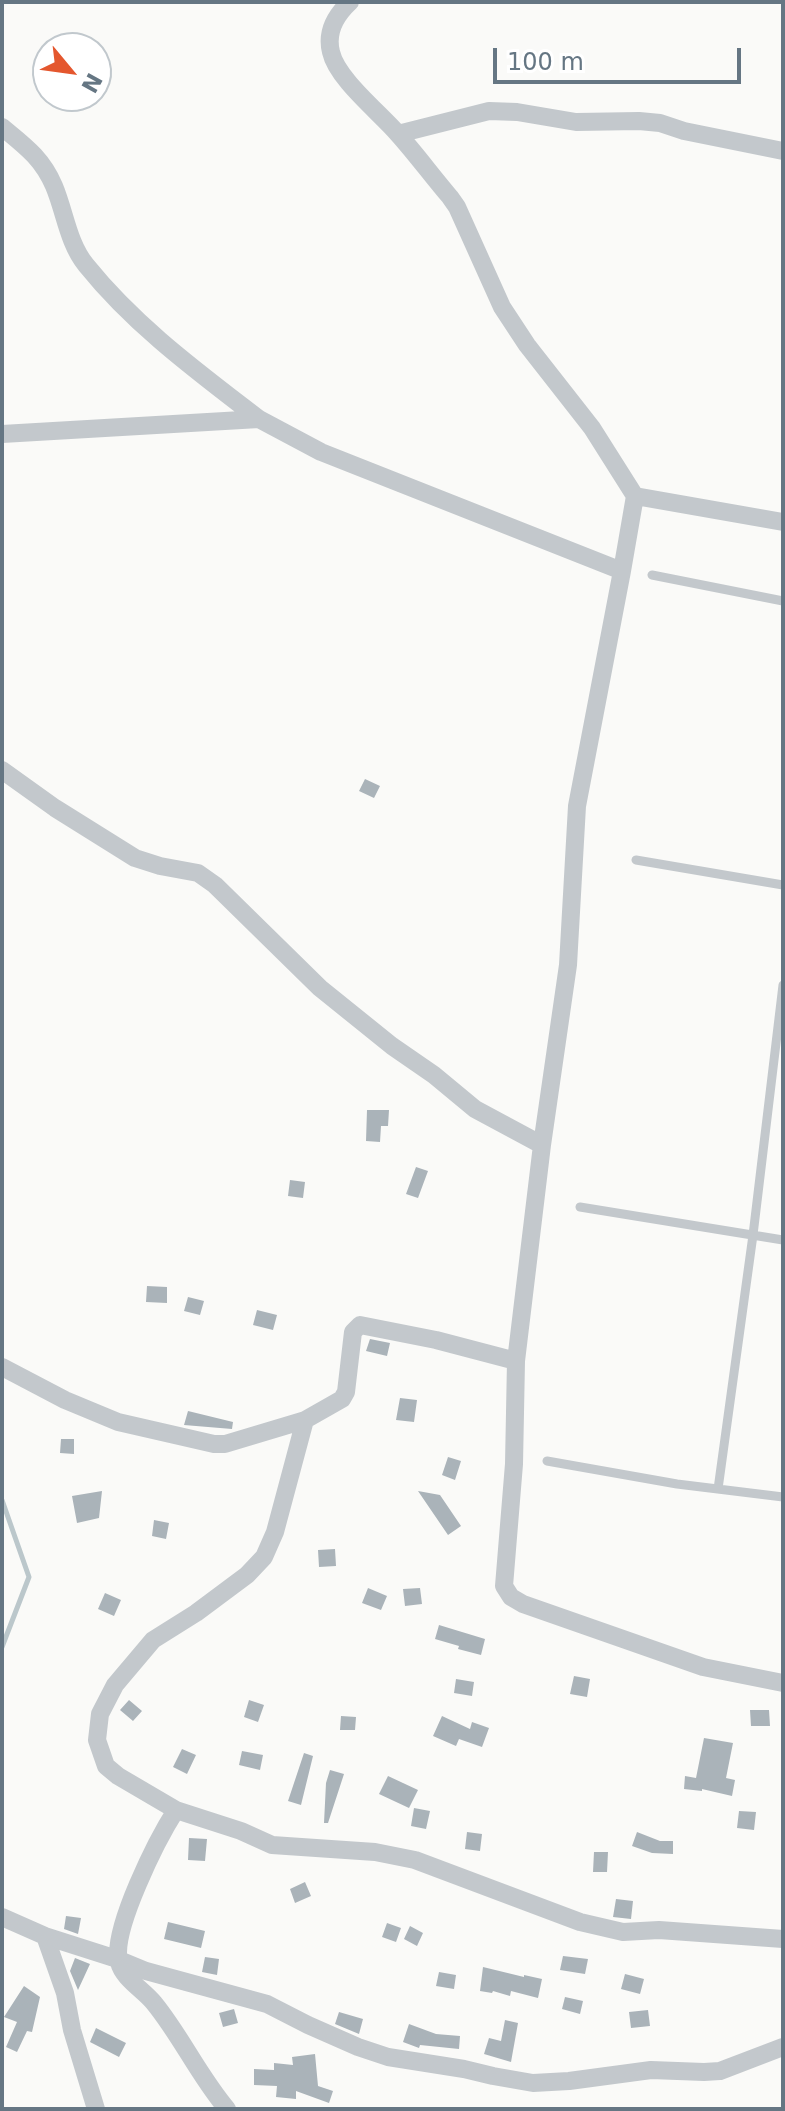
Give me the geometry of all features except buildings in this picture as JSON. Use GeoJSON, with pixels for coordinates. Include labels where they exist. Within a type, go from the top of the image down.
{"type":"FeatureCollection","features":[{"type":"Feature","properties":{"kind":"street"},"geometry":{"type":"LineString","coordinates":[[350,2],[338,14],[331,29],[330,51],[339,72],[398,134],[457,207],[502,307],[527,345],[592,428],[635,496],[577,806],[568,965],[516,1361],[514,1464],[504,1586],[511,1597],[523,1604],[703,1667],[783,1683]]}},
{"type":"Feature","properties":{"kind":"street"},"geometry":{"type":"LineString","coordinates":[[398,134],[489,111],[517,112],[576,122],[660,123],[684,131],[783,151]]}},
{"type":"Feature","properties":{"kind":"street"},"geometry":{"type":"LineString","coordinates":[[2,127],[35,154],[53,185],[68,231],[83,262],[137,319],[176,354],[259,419],[321,452],[622,571]]}},
{"type":"Feature","properties":{"kind":"street"},"geometry":{"type":"LineString","coordinates":[[2,434],[259,419]]}},
{"type":"Feature","properties":{"kind":"street"},"geometry":{"type":"LineString","coordinates":[[635,496],[783,522]]}},
{"type":"Feature","properties":{"kind":"street"},"geometry":{"type":"LineString","coordinates":[[2,770],[55,808],[135,858],[198,873],[215,885],[320,988],[392,1046],[475,1109],[542,1145]]}},
{"type":"Feature","properties":{"kind":"street"},"geometry":{"type":"LineString","coordinates":[[2,1367],[65,1400],[118,1422],[225,1444],[305,1420],[342,1399],[346,1392],[353,1332],[360,1325],[436,1340],[516,1361]]}},
{"type":"Feature","properties":{"kind":"street"},"geometry":{"type":"LineString","coordinates":[[305,1420],[275,1532],[264,1557],[247,1575],[153,1640],[115,1685],[100,1714],[97,1740],[106,1766],[176,1810],[241,1831],[272,1845],[375,1852],[415,1860],[580,1922],[623,1932],[659,1930],[783,1939]]}},
{"type":"Feature","properties":{"kind":"street"},"geometry":{"type":"LineString","coordinates":[[176,1810],[163,1829],[141,1875],[121,1933],[117,1959],[130,1979],[165,2016],[227,2109]]}},
{"type":"Feature","properties":{"kind":"street"},"geometry":{"type":"LineString","coordinates":[[2,1917],[45,1936],[146,1971],[267,2004],[337,2040],[388,2057],[533,2083],[651,2070],[720,2071],[783,2047]]}},
{"type":"Feature","properties":{"kind":"street"},"geometry":{"type":"LineString","coordinates":[[45,1936],[65,1993],[72,2030],[96,2109]]}},
{"type":"Feature","properties":{"kind":"lane"},"geometry":{"type":"LineString","coordinates":[[652,575],[783,601]]}},
{"type":"Feature","properties":{"kind":"lane"},"geometry":{"type":"LineString","coordinates":[[636,860],[783,885]]}},
{"type":"Feature","properties":{"kind":"lane"},"geometry":{"type":"LineString","coordinates":[[718,1489],[783,985]]}},
{"type":"Feature","properties":{"kind":"lane"},"geometry":{"type":"LineString","coordinates":[[580,1207],[783,1240]]}},
{"type":"Feature","properties":{"kind":"lane"},"geometry":{"type":"LineString","coordinates":[[547,1461],[677,1484],[783,1497]]}},
{"type":"Feature","properties":{"kind":"waterway"},"geometry":{"type":"LineString","coordinates":[[2,1500],[29,1577],[2,1647]]}}]}
